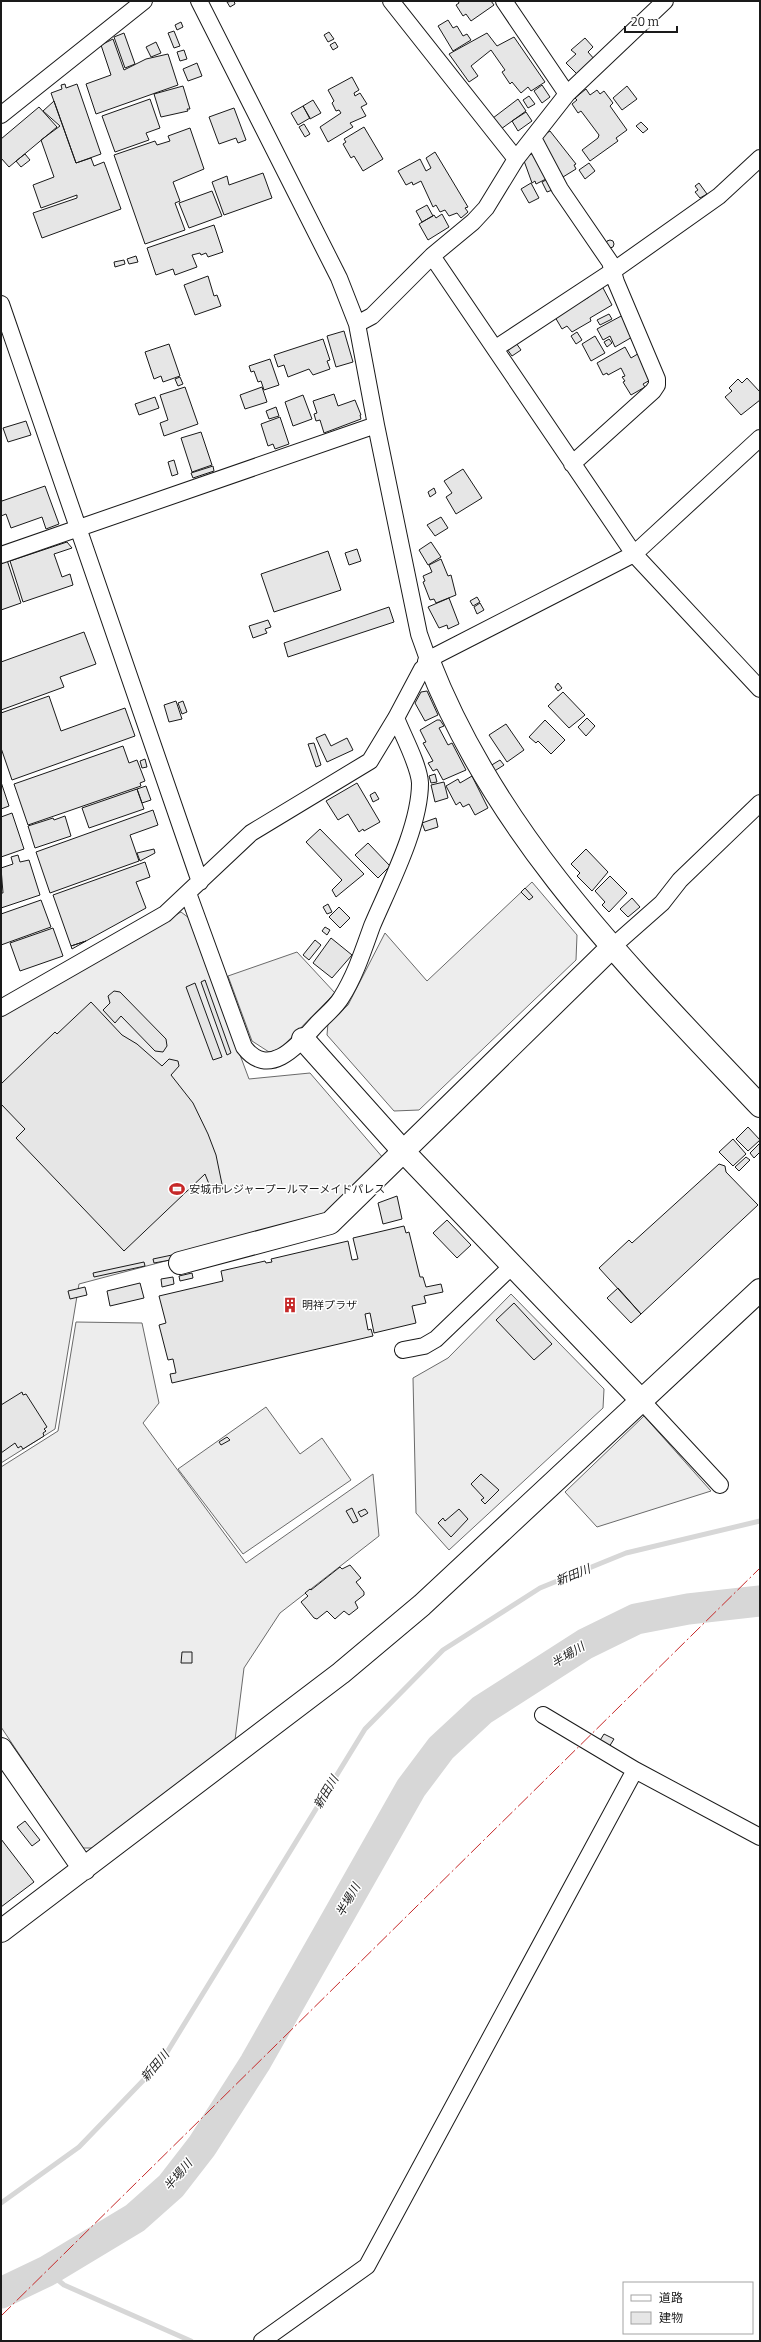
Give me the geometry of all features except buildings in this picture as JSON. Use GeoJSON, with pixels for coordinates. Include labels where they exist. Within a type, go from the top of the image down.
{"type":"FeatureCollection","features":[{"type":"Feature","properties":{"kind":"street"},"geometry":{"type":"LineString","coordinates":[[1,114],[144,1]]}},
{"type":"Feature","properties":{"kind":"street"},"geometry":{"type":"LineString","coordinates":[[199,1],[339,278],[357,324],[419,634],[440,691],[501,804],[554,878],[611,948],[760,1106]]}},
{"type":"Feature","properties":{"kind":"street"},"geometry":{"type":"LineString","coordinates":[[391,1],[516,159]]}},
{"type":"Feature","properties":{"kind":"street"},"geometry":{"type":"LineString","coordinates":[[504,1],[567,94]]}},
{"type":"Feature","properties":{"kind":"street"},"geometry":{"type":"LineString","coordinates":[[357,324],[372,316],[432,256],[486,208],[516,159],[567,94],[665,1]]}},
{"type":"Feature","properties":{"kind":"street"},"geometry":{"type":"LineString","coordinates":[[533,138],[560,189],[610,262],[655,373],[657,385],[653,391],[572,464]]}},
{"type":"Feature","properties":{"kind":"street"},"geometry":{"type":"LineString","coordinates":[[496,348],[613,271],[719,196],[760,158]]}},
{"type":"Feature","properties":{"kind":"street"},"geometry":{"type":"LineString","coordinates":[[432,256],[496,348],[572,464],[634,554],[760,689]]}},
{"type":"Feature","properties":{"kind":"street"},"geometry":{"type":"LineString","coordinates":[[1,304],[200,882]]}},
{"type":"Feature","properties":{"kind":"street"},"geometry":{"type":"LineString","coordinates":[[1,555],[376,425]]}},
{"type":"Feature","properties":{"kind":"street"},"geometry":{"type":"LineString","coordinates":[[1,1008],[166,914],[251,833],[370,761],[396,718],[422,669],[437,655],[634,554],[760,438]]}},
{"type":"Feature","properties":{"kind":"street"},"geometry":{"type":"LineString","coordinates":[[188,893],[244,1046],[249,1053],[258,1058],[277,1060],[303,1039],[340,999],[365,950],[372,928],[408,842],[420,782],[396,718]]}},
{"type":"Feature","properties":{"kind":"street"},"geometry":{"type":"LineString","coordinates":[[180,1263],[330,1223],[611,948],[662,903],[680,880],[760,803]]}},
{"type":"Feature","properties":{"kind":"street"},"geometry":{"type":"LineString","coordinates":[[303,1039],[404,1152],[641,1400],[720,1485]]}},
{"type":"Feature","properties":{"kind":"street"},"geometry":{"type":"LineString","coordinates":[[403,1350],[424,1346],[436,1339],[512,1266]]}},
{"type":"Feature","properties":{"kind":"street"},"geometry":{"type":"LineString","coordinates":[[1,1931],[341,1673],[422,1606],[760,1290]]}},
{"type":"Feature","properties":{"kind":"street"},"geometry":{"type":"LineString","coordinates":[[543,1715],[635,1770],[760,1837]]}},
{"type":"Feature","properties":{"kind":"street"},"geometry":{"type":"LineString","coordinates":[[1,1749],[84,1869]]}},
{"type":"Feature","properties":{"kind":"street"},"geometry":{"type":"LineString","coordinates":[[262,2341],[367,2266],[635,1770]]}},
{"type":"Feature","properties":{"kind":"shaded area"},"geometry":{"type":"Polygon","coordinates":[[[532,882],[577,935],[576,960],[419,1110],[394,1111],[327,1035],[328,1023],[348,1005],[385,933],[427,981],[532,882]]]}},
{"type":"Feature","properties":{"kind":"shaded area","name":"安城市レジャープールマーメイドパレス"},"geometry":{"type":"Polygon","coordinates":[[[181,912],[189,918],[249,1079],[310,1073],[384,1159],[323,1219],[79,1284],[55,1429],[1,1463],[1,1014],[181,912]]]}},
{"type":"Feature","properties":{"kind":"shaded area"},"geometry":{"type":"Polygon","coordinates":[[[297,952],[335,993],[280,1049],[269,1052],[252,1041],[228,976],[297,952]]]}},
{"type":"Feature","properties":{"kind":"shaded area"},"geometry":{"type":"Polygon","coordinates":[[[511,1294],[604,1389],[603,1408],[449,1550],[416,1513],[413,1378],[448,1358],[511,1294]]]}},
{"type":"Feature","properties":{"kind":"shaded area"},"geometry":{"type":"Polygon","coordinates":[[[76,1322],[142,1323],[159,1403],[143,1423],[246,1563],[373,1474],[379,1536],[280,1613],[244,1668],[235,1740],[93,1848],[82,1848],[1,1727],[1,1467],[58,1431],[76,1322]]]}},
{"type":"Feature","properties":{"kind":"shaded area"},"geometry":{"type":"Polygon","coordinates":[[[266,1407],[300,1454],[322,1438],[351,1480],[243,1554],[178,1469],[266,1407]]]}},
{"type":"Feature","properties":{"kind":"shaded area"},"geometry":{"type":"Polygon","coordinates":[[[644,1416],[711,1491],[597,1527],[565,1492],[644,1416]]]}},
{"type":"Feature","properties":{"kind":"waterway","name":"新田川"},"geometry":{"type":"LineString","coordinates":[[1,2203],[79,2147],[161,2062],[365,1729],[443,1650],[540,1588],[626,1553],[760,1521]]}},
{"type":"Feature","properties":{"kind":"waterway","name":"半場川"},"geometry":{"type":"LineString","coordinates":[[1,2293],[47,2271],[135,2218],[171,2186],[202,2146],[255,2063],[411,1788],[441,1748],[482,1710],[585,1644],[636,1619],[688,1609],[760,1601]]}},
{"type":"Feature","properties":{"kind":"waterway"},"geometry":{"type":"LineString","coordinates":[[47,2271],[64,2285],[191,2341]]}},
{"type":"Feature","properties":{"kind":"power"},"geometry":{"type":"LineString","coordinates":[[1,2316],[760,1568]]}},
{"type":"Feature","properties":{"kind":"place","name":"安城市レジャープールマーメイドパレス"},"geometry":{"type":"Point","coordinates":[177,1189]}},
{"type":"Feature","properties":{"kind":"place","name":"明祥プラザ"},"geometry":{"type":"Point","coordinates":[290,1305]}}]}
